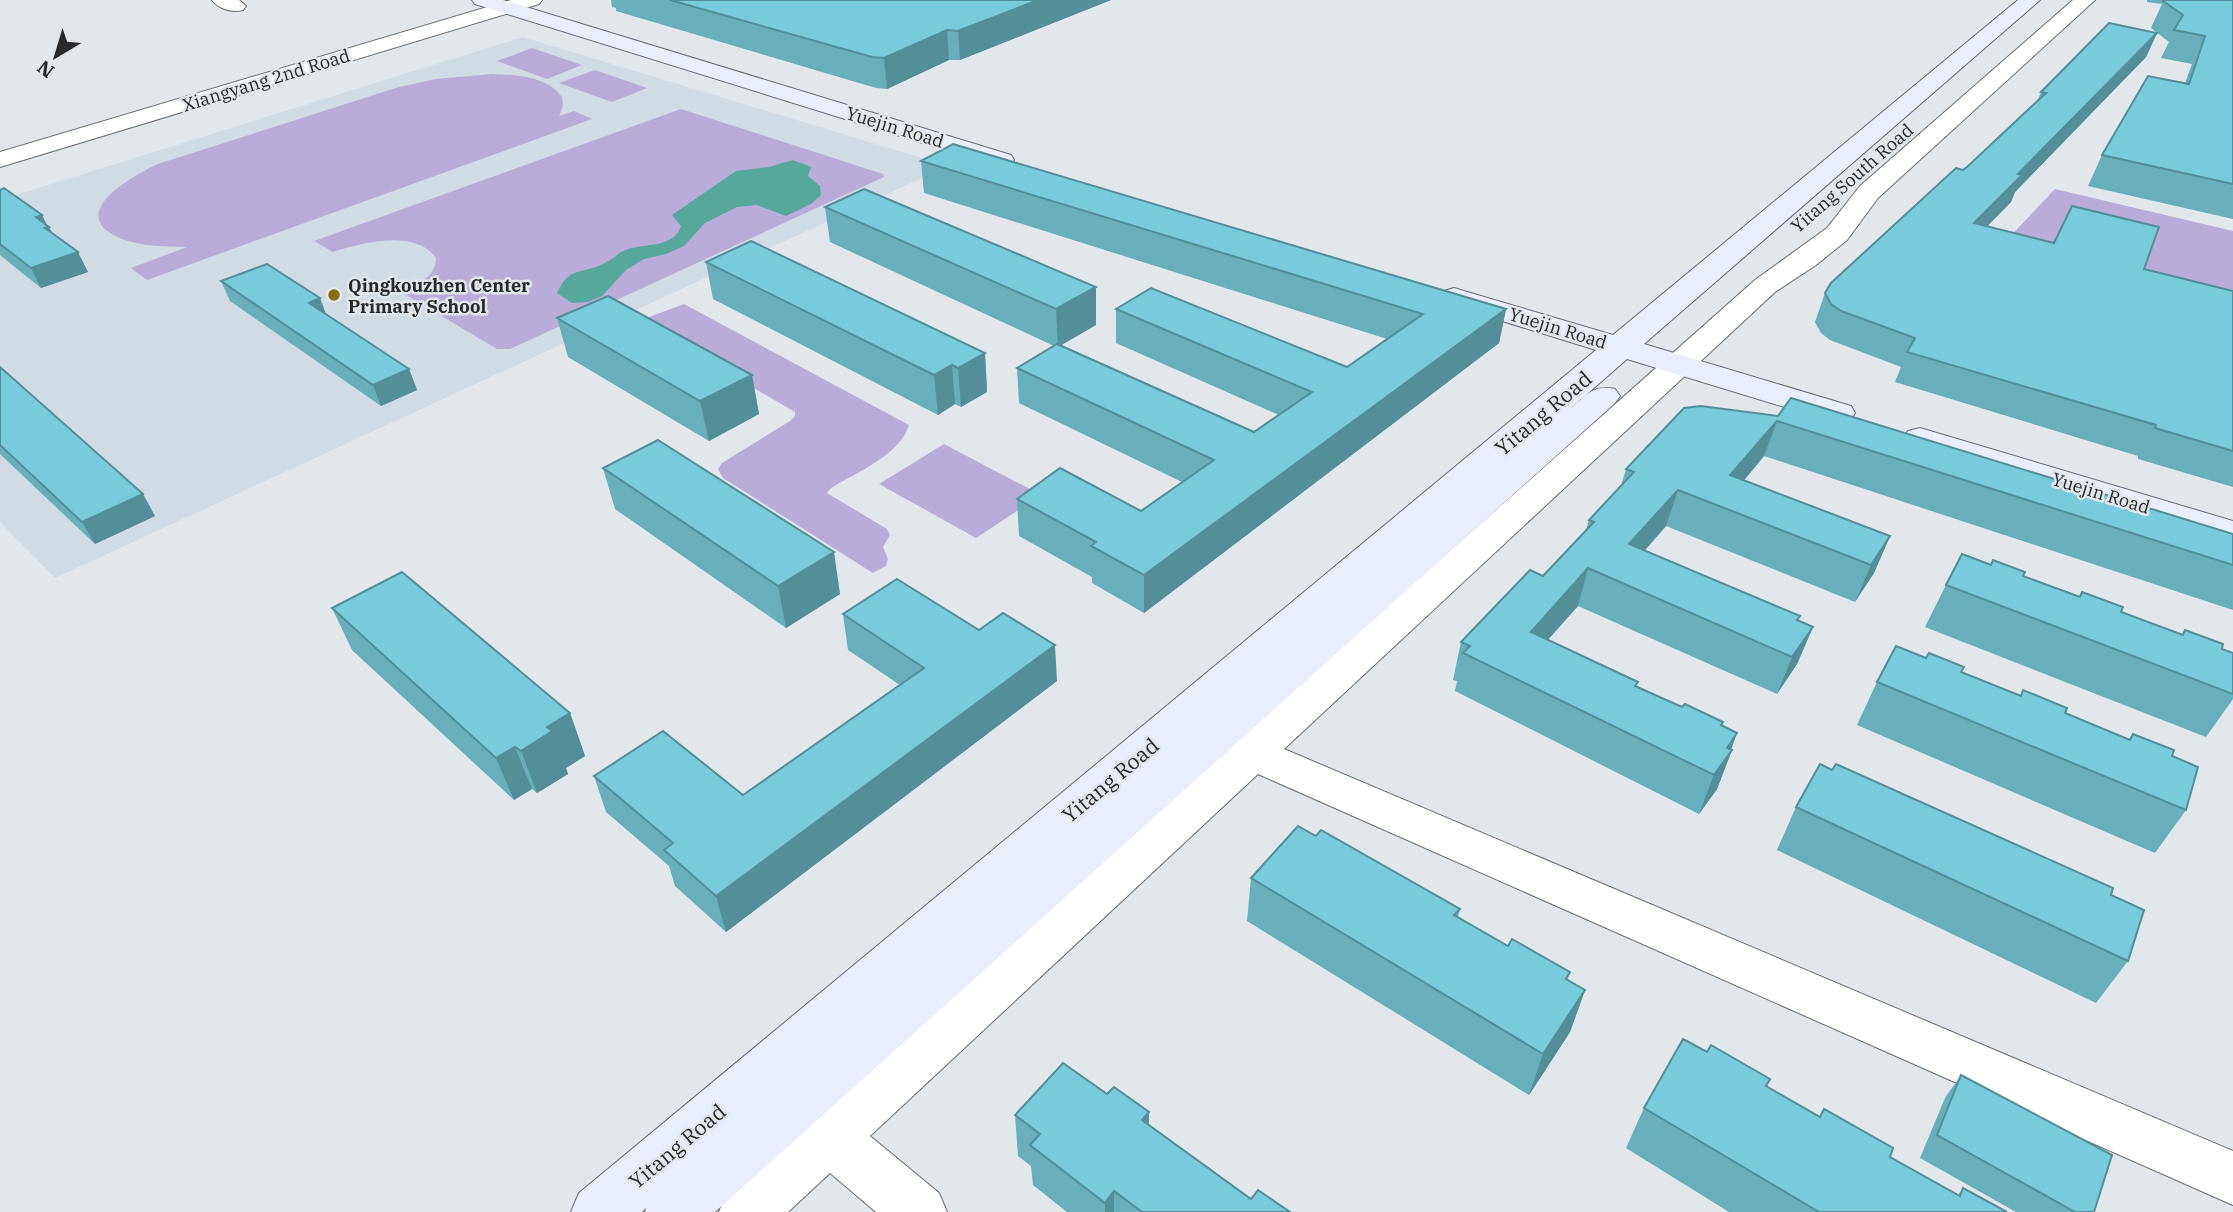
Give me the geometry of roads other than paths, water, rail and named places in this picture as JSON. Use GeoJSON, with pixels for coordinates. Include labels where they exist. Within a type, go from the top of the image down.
{"type":"FeatureCollection","features":[{"type":"Feature","properties":{"kind":"main road","name":"Yitang South Road"},"geometry":{"type":"LineString","coordinates":[[1655,351],[2030,0]]}},
{"type":"Feature","properties":{"kind":"main road","name":"Yitang South Road"},"geometry":{"type":"LineString","coordinates":[[1702,310],[2055,0]]}},
{"type":"Feature","properties":{"kind":"main road","name":"Yuejin Road"},"geometry":{"type":"LineString","coordinates":[[507,3],[1028,168]]}},
{"type":"Feature","properties":{"kind":"main road","name":"Yuejin Road"},"geometry":{"type":"LineString","coordinates":[[1434,291],[1655,351],[1876,425],[2233,533]]}},
{"type":"Feature","properties":{"kind":"main road","name":"Yitang Road"},"geometry":{"type":"LineString","coordinates":[[673,1212],[811,1122],[1234,745],[1655,351]]}},
{"type":"Feature","properties":{"kind":"main road","name":"Yitang Road"},"geometry":{"type":"LineString","coordinates":[[599,1212],[1655,351]]}},
{"type":"Feature","properties":{"kind":"street"},"geometry":{"type":"LineString","coordinates":[[1655,351],[1806,260],[1837,234],[1869,192],[2085,0]]}},
{"type":"Feature","properties":{"kind":"street","name":"Xiangyang 2nd Road"},"geometry":{"type":"LineString","coordinates":[[0,160],[507,3]]}},
{"type":"Feature","properties":{"kind":"street"},"geometry":{"type":"LineString","coordinates":[[0,133],[26,152]]}},
{"type":"Feature","properties":{"kind":"street"},"geometry":{"type":"LineString","coordinates":[[1234,745],[2233,1178]]}},
{"type":"Feature","properties":{"kind":"street"},"geometry":{"type":"LineString","coordinates":[[747,1212],[811,1122],[919,1212]]}},
{"type":"Feature","properties":{"kind":"place","name":"Qingkouzhen Center Primary School"},"geometry":{"type":"Point","coordinates":[334,295]}}]}
